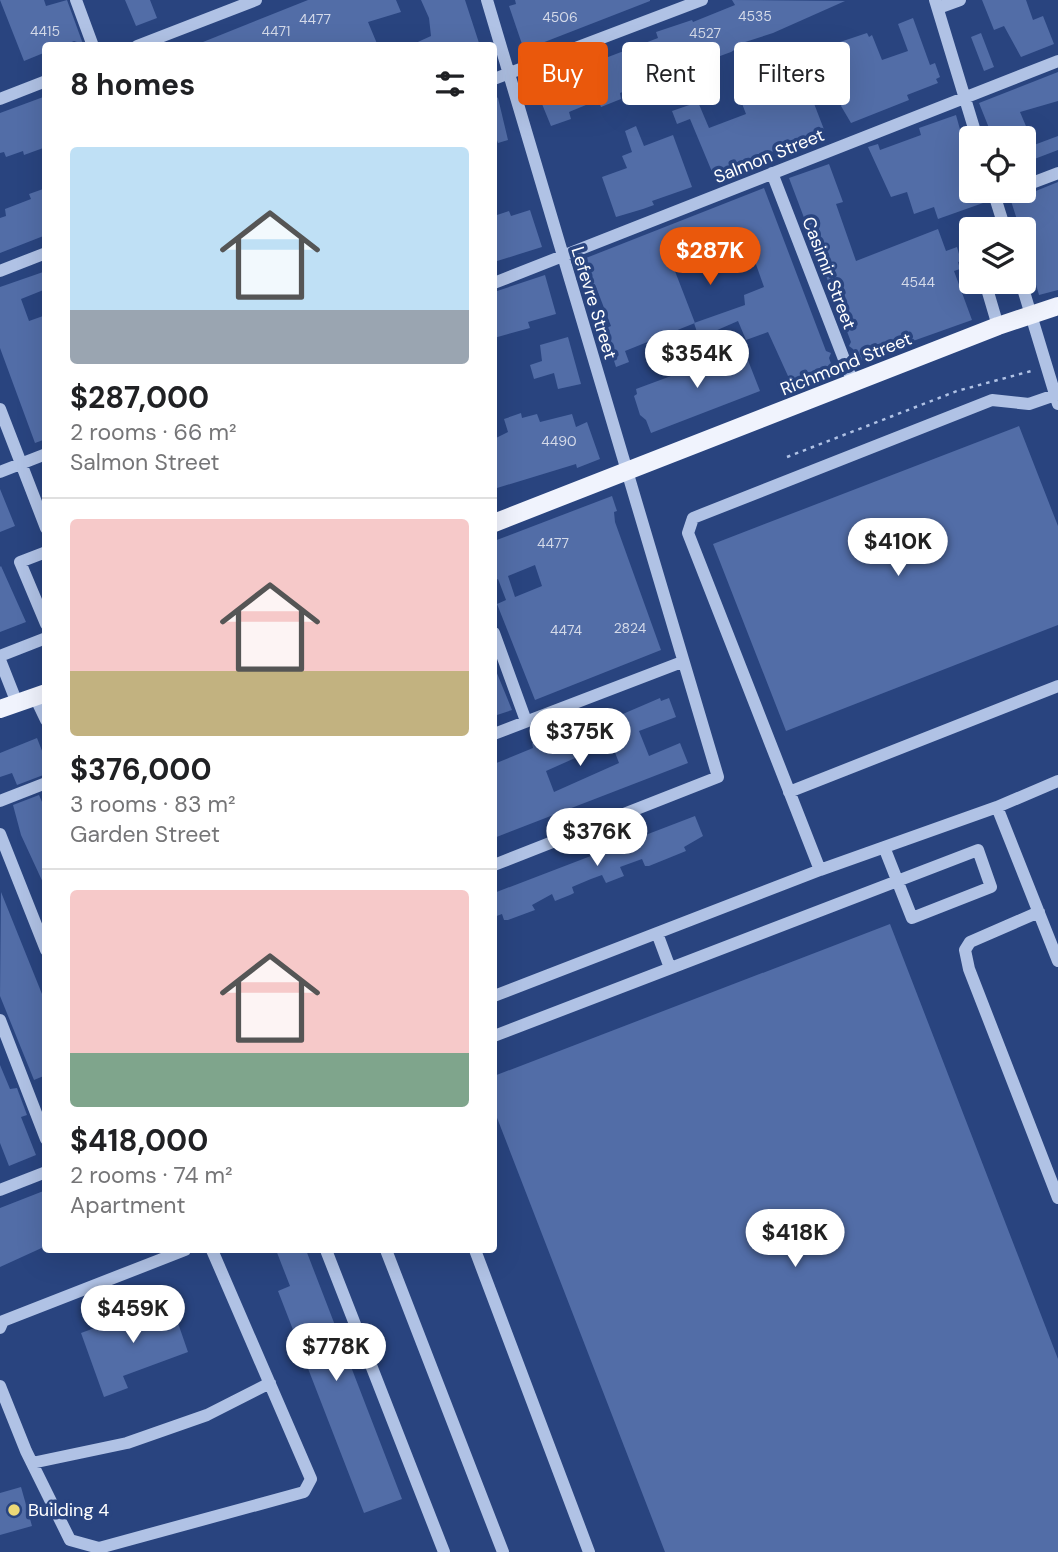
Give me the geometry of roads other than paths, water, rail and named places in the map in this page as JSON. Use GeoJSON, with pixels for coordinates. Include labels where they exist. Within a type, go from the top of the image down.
{"type":"FeatureCollection","features":[{"type":"Feature","properties":{"kind":"main road","name":"Richmond Street"},"geometry":{"type":"LineString","coordinates":[[497,522],[854,385],[999,326],[1058,306]]}},
{"type":"Feature","properties":{"kind":"main road"},"geometry":{"type":"LineString","coordinates":[[9,706],[40,695]]}},
{"type":"Feature","properties":{"kind":"street"},"geometry":{"type":"LineString","coordinates":[[76,0],[92,42]]}},
{"type":"Feature","properties":{"kind":"street"},"geometry":{"type":"LineString","coordinates":[[147,42],[256,0]]}},
{"type":"Feature","properties":{"kind":"street","name":"Lefevre Street"},"geometry":{"type":"LineString","coordinates":[[487,0],[718,777],[497,864]]}},
{"type":"Feature","properties":{"kind":"street"},"geometry":{"type":"LineString","coordinates":[[497,78],[702,0]]}},
{"type":"Feature","properties":{"kind":"street"},"geometry":{"type":"LineString","coordinates":[[960,0],[937,4],[973,126]]}},
{"type":"Feature","properties":{"kind":"street","name":"Salmon Street"},"geometry":{"type":"LineString","coordinates":[[497,282],[1058,61]]}},
{"type":"Feature","properties":{"kind":"street"},"geometry":{"type":"LineString","coordinates":[[0,99],[42,83]]}},
{"type":"Feature","properties":{"kind":"street","name":"Casimir Street"},"geometry":{"type":"LineString","coordinates":[[772,173],[854,385]]}},
{"type":"Feature","properties":{"kind":"street"},"geometry":{"type":"LineString","coordinates":[[1036,181],[1058,173]]}},
{"type":"Feature","properties":{"kind":"street"},"geometry":{"type":"LineString","coordinates":[[0,271],[42,255]]}},
{"type":"Feature","properties":{"kind":"street"},"geometry":{"type":"LineString","coordinates":[[989,294],[999,326]]}},
{"type":"Feature","properties":{"kind":"street"},"geometry":{"type":"LineString","coordinates":[[820,870],[688,533],[693,518],[992,400],[1028,404],[1057,400],[1025,294]]}},
{"type":"Feature","properties":{"kind":"street"},"geometry":{"type":"LineString","coordinates":[[0,409],[42,518]]}},
{"type":"Feature","properties":{"kind":"street"},"geometry":{"type":"LineString","coordinates":[[0,472],[42,456]]}},
{"type":"Feature","properties":{"kind":"street"},"geometry":{"type":"LineString","coordinates":[[42,554],[20,562],[42,614]]}},
{"type":"Feature","properties":{"kind":"street"},"geometry":{"type":"LineString","coordinates":[[9,706],[0,658],[42,640]]}},
{"type":"Feature","properties":{"kind":"street"},"geometry":{"type":"LineString","coordinates":[[497,641],[526,721]]}},
{"type":"Feature","properties":{"kind":"street"},"geometry":{"type":"LineString","coordinates":[[497,733],[682,662]]}},
{"type":"Feature","properties":{"kind":"street"},"geometry":{"type":"LineString","coordinates":[[789,792],[1058,686]]}},
{"type":"Feature","properties":{"kind":"street"},"geometry":{"type":"LineString","coordinates":[[497,995],[820,870],[998,807],[1058,781]]}},
{"type":"Feature","properties":{"kind":"street"},"geometry":{"type":"LineString","coordinates":[[0,801],[42,785]]}},
{"type":"Feature","properties":{"kind":"street"},"geometry":{"type":"LineString","coordinates":[[998,807],[1058,961]]}},
{"type":"Feature","properties":{"kind":"street"},"geometry":{"type":"LineString","coordinates":[[0,834],[42,940]]}},
{"type":"Feature","properties":{"kind":"street"},"geometry":{"type":"LineString","coordinates":[[497,1035],[670,968],[897,881],[978,850],[991,887],[912,918],[897,881],[884,847]]}},
{"type":"Feature","properties":{"kind":"street"},"geometry":{"type":"LineString","coordinates":[[1039,912],[970,942],[965,950],[969,969],[1058,1198]]}},
{"type":"Feature","properties":{"kind":"street"},"geometry":{"type":"LineString","coordinates":[[657,933],[670,968]]}},
{"type":"Feature","properties":{"kind":"street"},"geometry":{"type":"LineString","coordinates":[[0,1020],[42,1129]]}},
{"type":"Feature","properties":{"kind":"street"},"geometry":{"type":"LineString","coordinates":[[0,1190],[42,1174]]}},
{"type":"Feature","properties":{"kind":"street"},"geometry":{"type":"LineString","coordinates":[[0,1328],[3,1321],[177,1253]]}},
{"type":"Feature","properties":{"kind":"street"},"geometry":{"type":"LineString","coordinates":[[0,1385],[32,1463],[70,1540],[99,1548],[304,1492],[311,1479],[213,1253]]}},
{"type":"Feature","properties":{"kind":"street"},"geometry":{"type":"LineString","coordinates":[[327,1253],[444,1552]]}},
{"type":"Feature","properties":{"kind":"street"},"geometry":{"type":"LineString","coordinates":[[387,1253],[503,1552]]}},
{"type":"Feature","properties":{"kind":"street"},"geometry":{"type":"LineString","coordinates":[[475,1253],[589,1552]]}},
{"type":"Feature","properties":{"kind":"street"},"geometry":{"type":"LineString","coordinates":[[32,1463],[127,1443],[207,1415],[270,1383]]}},
{"type":"Feature","properties":{"kind":"place","name":"Building 4"},"geometry":{"type":"Point","coordinates":[14,1510]}}]}
